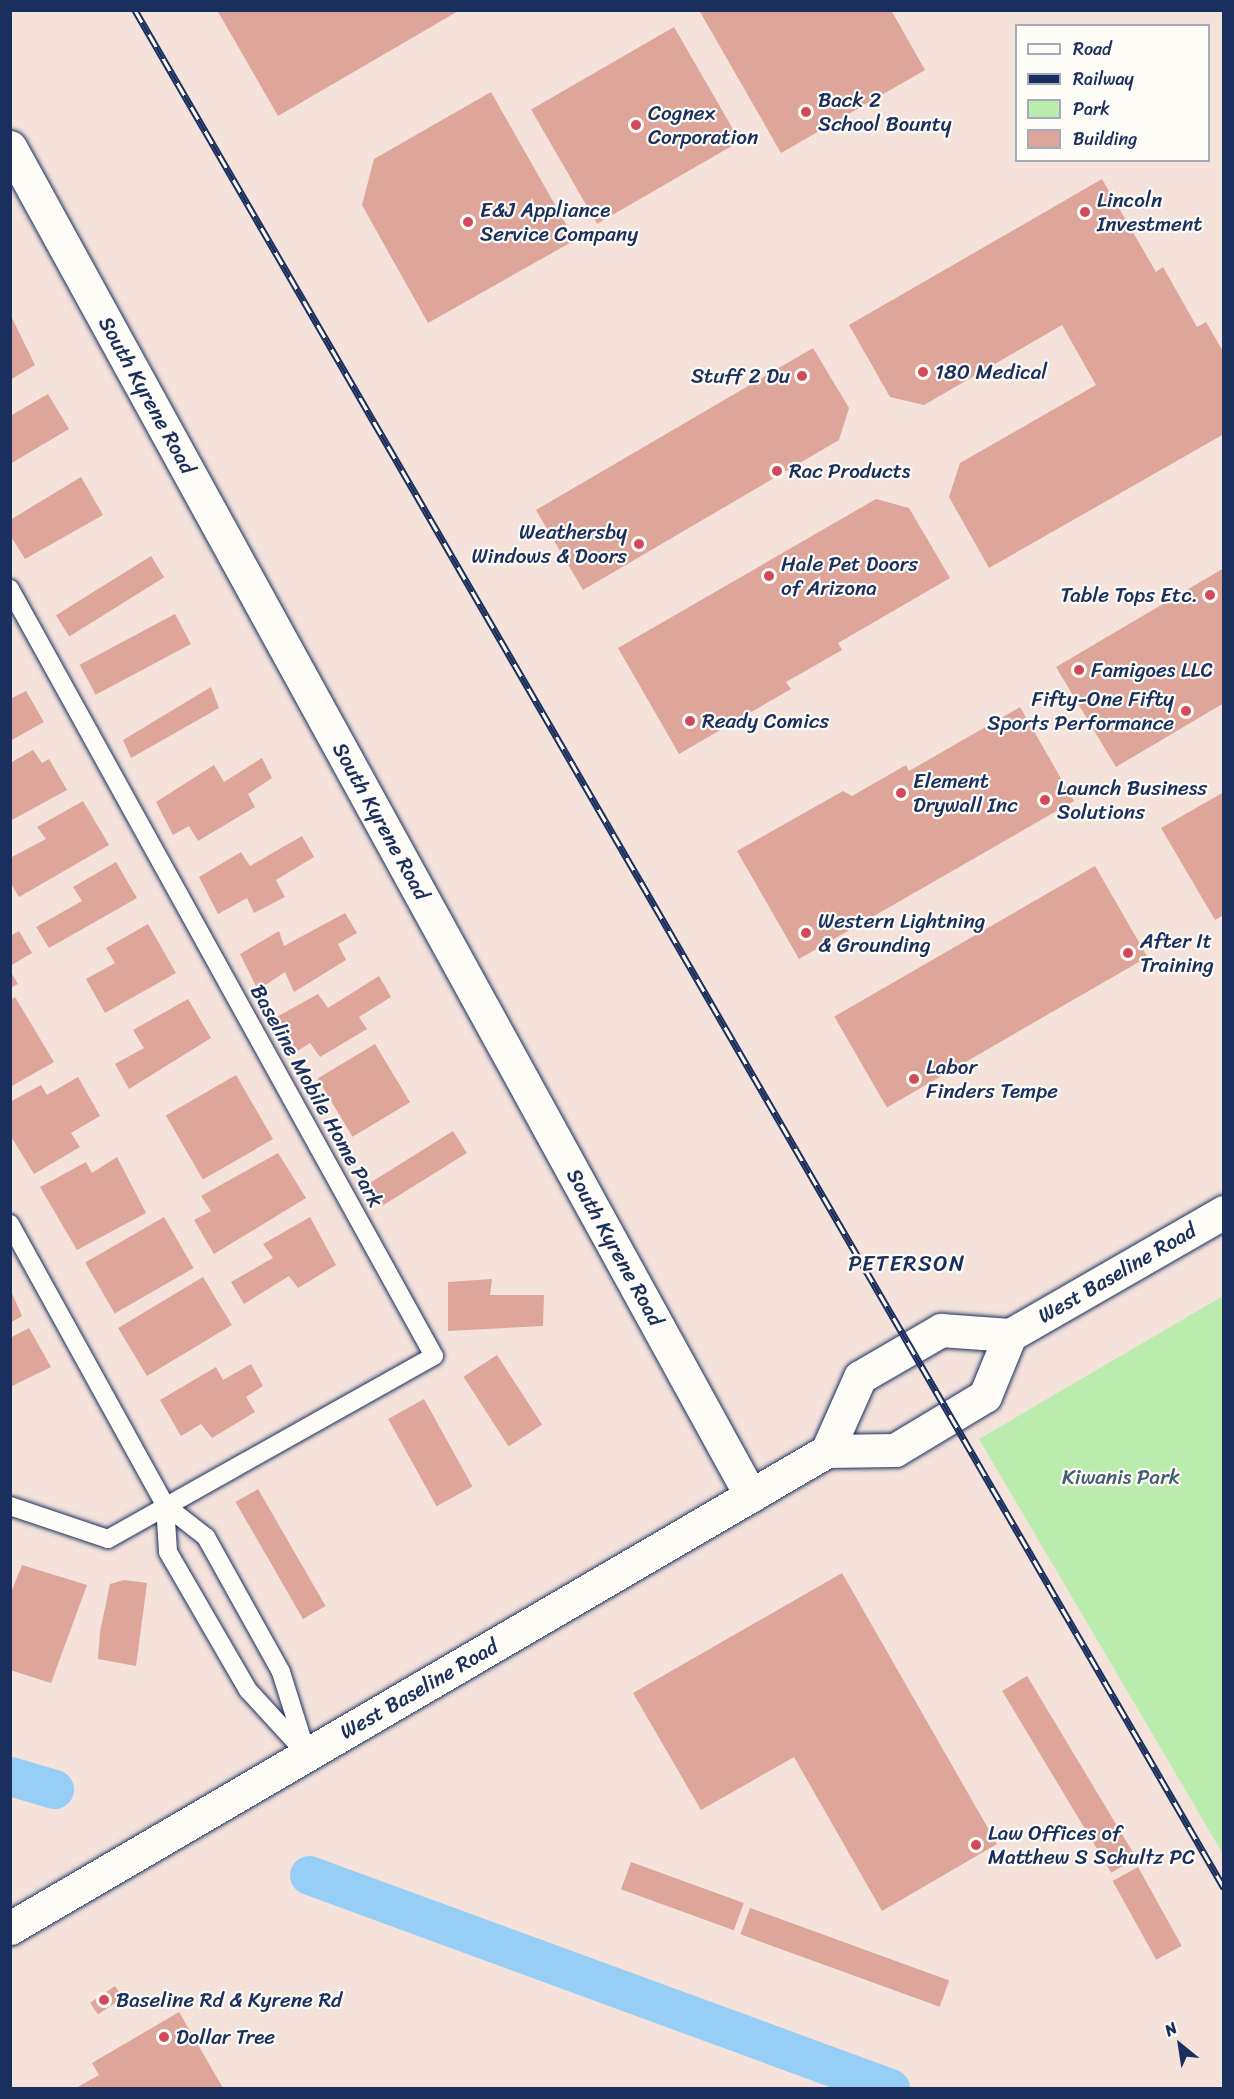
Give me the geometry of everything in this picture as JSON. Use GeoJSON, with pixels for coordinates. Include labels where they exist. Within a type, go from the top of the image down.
{"type":"FeatureCollection","features":[{"type":"Feature","properties":{"kind":"main road","name":"South Kyrene Road"},"geometry":{"type":"LineString","coordinates":[[10,147],[751,1496]]}},
{"type":"Feature","properties":{"kind":"main road","name":"West Baseline Road"},"geometry":{"type":"LineString","coordinates":[[1010,1335],[1224,1212]]}},
{"type":"Feature","properties":{"kind":"main road"},"geometry":{"type":"LineString","coordinates":[[941,1330],[1010,1335],[985,1396],[896,1450],[827,1450],[860,1377],[941,1330]]}},
{"type":"Feature","properties":{"kind":"main road","name":"West Baseline Road"},"geometry":{"type":"LineString","coordinates":[[10,1928],[827,1450]]}},
{"type":"Feature","properties":{"kind":"lane","name":"Baseline Mobile Home Park"},"geometry":{"type":"LineString","coordinates":[[10,589],[434,1356],[108,1539],[10,1506]]}},
{"type":"Feature","properties":{"kind":"lane"},"geometry":{"type":"LineString","coordinates":[[10,1224],[165,1505],[206,1537],[281,1672],[307,1755]]}},
{"type":"Feature","properties":{"kind":"lane"},"geometry":{"type":"LineString","coordinates":[[165,1505],[168,1552],[248,1690],[307,1755]]}},
{"type":"Feature","properties":{"kind":"green space","name":"Kiwanis Park"},"geometry":{"type":"Polygon","coordinates":[[[1223,1296],[1223,1854],[979,1439],[1223,1296]]]}},
{"type":"Feature","properties":{"kind":"building"},"geometry":{"type":"Polygon","coordinates":[[[217,10],[460,10],[278,116],[217,10]]]}},
{"type":"Feature","properties":{"kind":"building"},"geometry":{"type":"Polygon","coordinates":[[[699,10],[891,10],[925,70],[781,153],[699,10]]]}},
{"type":"Feature","properties":{"kind":"building","name":"Cognex Corporation"},"geometry":{"type":"Polygon","coordinates":[[[674,27],[740,141],[597,224],[531,110],[674,27]]]}},
{"type":"Feature","properties":{"kind":"building","name":"E&J Appliance Service Company"},"geometry":{"type":"Polygon","coordinates":[[[491,92],[575,240],[428,323],[362,205],[374,159],[491,92]]]}},
{"type":"Feature","properties":{"kind":"building"},"geometry":{"type":"Polygon","coordinates":[[[1102,179],[1156,272],[1163,267],[1197,327],[1206,322],[1224,353],[1224,434],[989,568],[949,497],[960,463],[1096,385],[1062,325],[924,405],[890,397],[849,325],[1102,179]]]}},
{"type":"Feature","properties":{"kind":"building"},"geometry":{"type":"Polygon","coordinates":[[[10,314],[35,365],[10,380],[10,314]]]}},
{"type":"Feature","properties":{"kind":"building"},"geometry":{"type":"Polygon","coordinates":[[[813,348],[849,408],[839,440],[583,590],[536,510],[813,348]]]}},
{"type":"Feature","properties":{"kind":"building"},"geometry":{"type":"Polygon","coordinates":[[[48,394],[69,429],[10,464],[10,416],[48,394]]]}},
{"type":"Feature","properties":{"kind":"building"},"geometry":{"type":"Polygon","coordinates":[[[81,477],[103,515],[25,559],[10,535],[10,520],[81,477]]]}},
{"type":"Feature","properties":{"kind":"building"},"geometry":{"type":"Polygon","coordinates":[[[876,499],[909,508],[950,578],[838,643],[842,650],[786,682],[791,689],[679,754],[618,648],[876,499]]]}},
{"type":"Feature","properties":{"kind":"building"},"geometry":{"type":"Polygon","coordinates":[[[151,556],[164,577],[69,637],[56,615],[151,556]]]}},
{"type":"Feature","properties":{"kind":"building"},"geometry":{"type":"Polygon","coordinates":[[[1224,568],[1224,703],[1116,767],[1056,667],[1224,568]]]}},
{"type":"Feature","properties":{"kind":"building"},"geometry":{"type":"Polygon","coordinates":[[[175,614],[191,644],[96,695],[80,665],[175,614]]]}},
{"type":"Feature","properties":{"kind":"building"},"geometry":{"type":"Polygon","coordinates":[[[211,687],[219,708],[131,758],[123,740],[211,687]]]}},
{"type":"Feature","properties":{"kind":"building"},"geometry":{"type":"Polygon","coordinates":[[[26,691],[44,722],[10,741],[10,699],[26,691]]]}},
{"type":"Feature","properties":{"kind":"building"},"geometry":{"type":"Polygon","coordinates":[[[1020,707],[1074,801],[799,959],[737,851],[843,791],[852,796],[906,765],[909,771],[1020,707]]]}},
{"type":"Feature","properties":{"kind":"building"},"geometry":{"type":"Polygon","coordinates":[[[33,750],[42,763],[49,759],[67,790],[10,821],[10,763],[33,750]]]}},
{"type":"Feature","properties":{"kind":"building"},"geometry":{"type":"Polygon","coordinates":[[[262,758],[272,778],[248,794],[255,807],[198,841],[189,826],[173,835],[156,802],[214,765],[224,782],[262,758]]]}},
{"type":"Feature","properties":{"kind":"building"},"geometry":{"type":"Polygon","coordinates":[[[1224,792],[1224,915],[1215,920],[1161,828],[1224,792]]]}},
{"type":"Feature","properties":{"kind":"building"},"geometry":{"type":"Polygon","coordinates":[[[83,801],[109,845],[19,897],[10,882],[10,858],[46,839],[37,827],[83,801]]]}},
{"type":"Feature","properties":{"kind":"building"},"geometry":{"type":"Polygon","coordinates":[[[302,836],[314,857],[276,880],[285,897],[254,913],[247,898],[218,914],[199,877],[241,852],[250,866],[302,836]]]}},
{"type":"Feature","properties":{"kind":"building"},"geometry":{"type":"Polygon","coordinates":[[[116,862],[137,898],[49,948],[36,927],[82,901],[73,887],[116,862]]]}},
{"type":"Feature","properties":{"kind":"building"},"geometry":{"type":"Polygon","coordinates":[[[1095,866],[1148,957],[887,1107],[834,1016],[1095,866]]]}},
{"type":"Feature","properties":{"kind":"building"},"geometry":{"type":"Polygon","coordinates":[[[345,913],[357,933],[338,944],[346,960],[294,992],[285,972],[258,990],[240,954],[279,931],[284,946],[345,913]]]}},
{"type":"Feature","properties":{"kind":"building"},"geometry":{"type":"Polygon","coordinates":[[[148,924],[176,973],[105,1013],[86,979],[115,963],[106,948],[148,924]]]}},
{"type":"Feature","properties":{"kind":"building"},"geometry":{"type":"Polygon","coordinates":[[[19,931],[32,953],[10,966],[10,936],[19,931]]]}},
{"type":"Feature","properties":{"kind":"building"},"geometry":{"type":"Polygon","coordinates":[[[10,971],[18,984],[10,988],[10,971]]]}},
{"type":"Feature","properties":{"kind":"building"},"geometry":{"type":"Polygon","coordinates":[[[379,976],[391,997],[359,1017],[367,1029],[320,1057],[310,1043],[290,1056],[273,1019],[318,994],[328,1008],[379,976]]]}},
{"type":"Feature","properties":{"kind":"building"},"geometry":{"type":"Polygon","coordinates":[[[15,997],[54,1062],[10,1087],[10,1000],[15,997]]]}},
{"type":"Feature","properties":{"kind":"building"},"geometry":{"type":"Polygon","coordinates":[[[188,999],[211,1038],[129,1089],[115,1064],[144,1048],[133,1030],[188,999]]]}},
{"type":"Feature","properties":{"kind":"building"},"geometry":{"type":"Polygon","coordinates":[[[375,1044],[410,1102],[353,1137],[318,1079],[375,1044]]]}},
{"type":"Feature","properties":{"kind":"building"},"geometry":{"type":"Polygon","coordinates":[[[236,1075],[273,1139],[203,1180],[166,1116],[236,1075]]]}},
{"type":"Feature","properties":{"kind":"building"},"geometry":{"type":"Polygon","coordinates":[[[78,1077],[100,1116],[71,1133],[80,1147],[34,1174],[10,1135],[10,1102],[41,1085],[47,1095],[78,1077]]]}},
{"type":"Feature","properties":{"kind":"building"},"geometry":{"type":"Polygon","coordinates":[[[453,1131],[467,1153],[383,1206],[369,1183],[453,1131]]]}},
{"type":"Feature","properties":{"kind":"building"},"geometry":{"type":"Polygon","coordinates":[[[278,1153],[306,1198],[214,1254],[194,1220],[211,1211],[201,1196],[278,1153]]]}},
{"type":"Feature","properties":{"kind":"building"},"geometry":{"type":"Polygon","coordinates":[[[117,1157],[146,1213],[77,1250],[40,1187],[86,1162],[92,1173],[117,1157]]]}},
{"type":"Feature","properties":{"kind":"building"},"geometry":{"type":"Polygon","coordinates":[[[164,1217],[194,1268],[115,1314],[85,1262],[164,1217]]]}},
{"type":"Feature","properties":{"kind":"building"},"geometry":{"type":"Polygon","coordinates":[[[310,1217],[336,1265],[298,1288],[289,1276],[244,1304],[231,1282],[273,1258],[263,1244],[310,1217]]]}},
{"type":"Feature","properties":{"kind":"building"},"geometry":{"type":"Polygon","coordinates":[[[203,1277],[232,1325],[147,1376],[118,1328],[203,1277]]]}},
{"type":"Feature","properties":{"kind":"building"},"geometry":{"type":"Polygon","coordinates":[[[492,1279],[490,1295],[544,1295],[543,1326],[448,1331],[448,1282],[492,1279]]]}},
{"type":"Feature","properties":{"kind":"building"},"geometry":{"type":"Polygon","coordinates":[[[10,1289],[22,1316],[10,1323],[10,1289]]]}},
{"type":"Feature","properties":{"kind":"building"},"geometry":{"type":"Polygon","coordinates":[[[29,1328],[51,1367],[10,1387],[10,1338],[29,1328]]]}},
{"type":"Feature","properties":{"kind":"building"},"geometry":{"type":"Polygon","coordinates":[[[497,1355],[542,1425],[509,1446],[463,1377],[497,1355]]]}},
{"type":"Feature","properties":{"kind":"building"},"geometry":{"type":"Polygon","coordinates":[[[251,1364],[263,1386],[246,1397],[255,1412],[212,1438],[201,1424],[181,1436],[160,1400],[216,1367],[223,1380],[251,1364]]]}},
{"type":"Feature","properties":{"kind":"building"},"geometry":{"type":"Polygon","coordinates":[[[424,1399],[472,1486],[437,1506],[388,1419],[424,1399]]]}},
{"type":"Feature","properties":{"kind":"building"},"geometry":{"type":"Polygon","coordinates":[[[258,1489],[326,1606],[303,1619],[235,1502],[258,1489]]]}},
{"type":"Feature","properties":{"kind":"building"},"geometry":{"type":"Polygon","coordinates":[[[22,1565],[87,1585],[51,1683],[10,1670],[10,1595],[22,1565]]]}},
{"type":"Feature","properties":{"kind":"building"},"geometry":{"type":"Polygon","coordinates":[[[842,1573],[997,1844],[882,1911],[794,1757],[701,1810],[633,1693],[842,1573]]]}},
{"type":"Feature","properties":{"kind":"building"},"geometry":{"type":"Polygon","coordinates":[[[124,1580],[147,1583],[136,1666],[98,1659],[100,1632],[110,1584],[124,1580]]]}},
{"type":"Feature","properties":{"kind":"building"},"geometry":{"type":"Polygon","coordinates":[[[1027,1676],[1136,1858],[1111,1873],[1002,1691],[1027,1676]]]}},
{"type":"Feature","properties":{"kind":"building"},"geometry":{"type":"Polygon","coordinates":[[[631,1862],[744,1903],[734,1930],[621,1889],[631,1862]]]}},
{"type":"Feature","properties":{"kind":"building"},"geometry":{"type":"Polygon","coordinates":[[[1138,1867],[1182,1946],[1156,1960],[1113,1881],[1138,1867]]]}},
{"type":"Feature","properties":{"kind":"building"},"geometry":{"type":"Polygon","coordinates":[[[750,1908],[949,1981],[940,2007],[740,1934],[750,1908]]]}},
{"type":"Feature","properties":{"kind":"building"},"geometry":{"type":"Polygon","coordinates":[[[115,1986],[123,1998],[98,2014],[90,2003],[115,1986]]]}},
{"type":"Feature","properties":{"kind":"building","name":"Dollar Tree"},"geometry":{"type":"Polygon","coordinates":[[[179,2012],[223,2088],[76,2088],[99,2075],[92,2063],[179,2012]]]}},
{"type":"Feature","properties":{"kind":"waterway"},"geometry":{"type":"LineString","coordinates":[[10,1776],[54,1789]]}},
{"type":"Feature","properties":{"kind":"waterway"},"geometry":{"type":"LineString","coordinates":[[309,1875],[890,2088]]}},
{"type":"Feature","properties":{"kind":"railway"},"geometry":{"type":"LineString","coordinates":[[135,10],[1224,1888]]}},
{"type":"Feature","properties":{"kind":"place","name":"Back 2 School Bounty"},"geometry":{"type":"Point","coordinates":[806,112]}},
{"type":"Feature","properties":{"kind":"place","name":"Cognex Corporation"},"geometry":{"type":"Point","coordinates":[636,125]}},
{"type":"Feature","properties":{"kind":"place","name":"Lincoln Investment"},"geometry":{"type":"Point","coordinates":[1085,212]}},
{"type":"Feature","properties":{"kind":"place","name":"E&J Appliance Service Company"},"geometry":{"type":"Point","coordinates":[468,222]}},
{"type":"Feature","properties":{"kind":"place","name":"180 Medical"},"geometry":{"type":"Point","coordinates":[923,372]}},
{"type":"Feature","properties":{"kind":"place","name":"Stuff 2 Du"},"geometry":{"type":"Point","coordinates":[802,376]}},
{"type":"Feature","properties":{"kind":"place","name":"Rac Products"},"geometry":{"type":"Point","coordinates":[777,471]}},
{"type":"Feature","properties":{"kind":"place","name":"Weathersby Windows & Doors"},"geometry":{"type":"Point","coordinates":[639,544]}},
{"type":"Feature","properties":{"kind":"place","name":"Hale Pet Doors of Arizona"},"geometry":{"type":"Point","coordinates":[769,576]}},
{"type":"Feature","properties":{"kind":"place","name":"Table Tops Etc."},"geometry":{"type":"Point","coordinates":[1210,595]}},
{"type":"Feature","properties":{"kind":"place","name":"Famigoes LLC"},"geometry":{"type":"Point","coordinates":[1079,670]}},
{"type":"Feature","properties":{"kind":"place","name":"Fifty-One Fifty Sports Performance"},"geometry":{"type":"Point","coordinates":[1186,711]}},
{"type":"Feature","properties":{"kind":"place","name":"Ready Comics"},"geometry":{"type":"Point","coordinates":[690,721]}},
{"type":"Feature","properties":{"kind":"place","name":"Element Drywall Inc"},"geometry":{"type":"Point","coordinates":[901,793]}},
{"type":"Feature","properties":{"kind":"place","name":"Launch Business Solutions"},"geometry":{"type":"Point","coordinates":[1045,800]}},
{"type":"Feature","properties":{"kind":"place","name":"Western Lightning & Grounding"},"geometry":{"type":"Point","coordinates":[806,933]}},
{"type":"Feature","properties":{"kind":"place","name":"After It Training"},"geometry":{"type":"Point","coordinates":[1128,953]}},
{"type":"Feature","properties":{"kind":"place","name":"Labor Finders Tempe"},"geometry":{"type":"Point","coordinates":[914,1079]}},
{"type":"Feature","properties":{"kind":"place","name":"Law Offices of Matthew S Schultz PC"},"geometry":{"type":"Point","coordinates":[976,1845]}},
{"type":"Feature","properties":{"kind":"place","name":"Baseline Rd & Kyrene Rd"},"geometry":{"type":"Point","coordinates":[104,2000]}},
{"type":"Feature","properties":{"kind":"place","name":"Dollar Tree"},"geometry":{"type":"Point","coordinates":[164,2037]}},
{"type":"Feature","properties":{"kind":"district","name":"PETERSON"},"geometry":{"type":"Point","coordinates":[907,1264]}}]}
